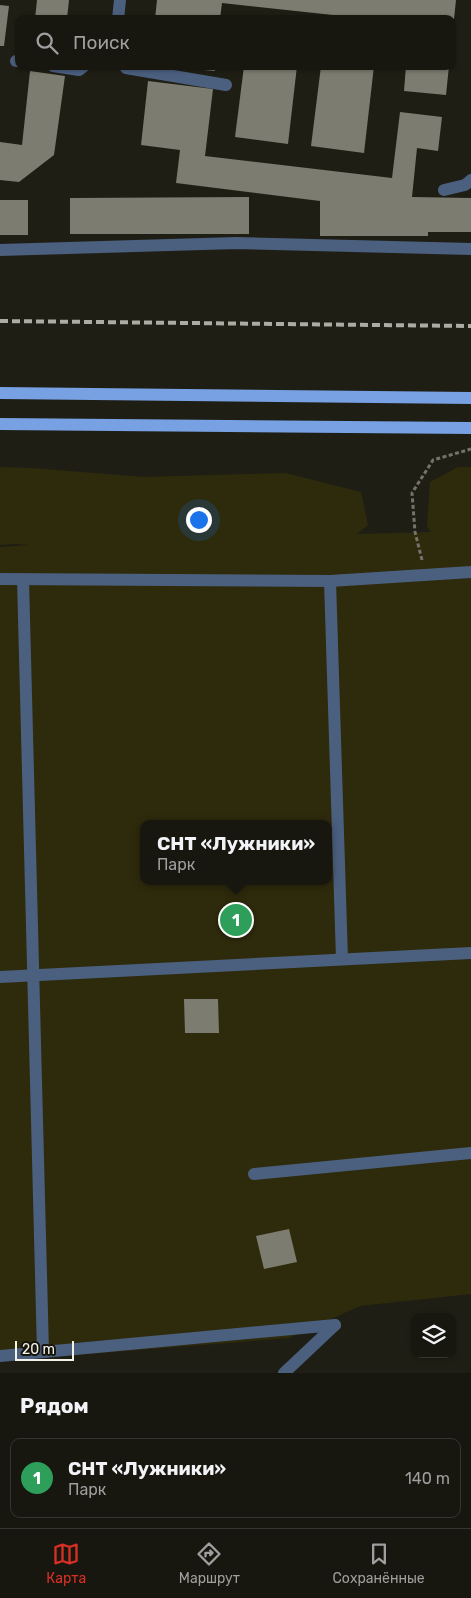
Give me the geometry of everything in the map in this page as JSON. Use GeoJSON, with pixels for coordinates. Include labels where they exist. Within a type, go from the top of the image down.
{"type":"FeatureCollection","features":[{"type":"Feature","properties":{"kind":"main road"},"geometry":{"type":"LineString","coordinates":[[0,393],[471,398]]}},
{"type":"Feature","properties":{"kind":"main road"},"geometry":{"type":"LineString","coordinates":[[0,424],[471,428]]}},
{"type":"Feature","properties":{"kind":"street"},"geometry":{"type":"LineString","coordinates":[[118,15],[120,0]]}},
{"type":"Feature","properties":{"kind":"street"},"geometry":{"type":"LineString","coordinates":[[138,70],[226,85]]}},
{"type":"Feature","properties":{"kind":"street"},"geometry":{"type":"LineString","coordinates":[[444,190],[465,184],[471,180]]}},
{"type":"Feature","properties":{"kind":"street"},"geometry":{"type":"LineString","coordinates":[[0,250],[237,243],[471,249]]}},
{"type":"Feature","properties":{"kind":"street"},"geometry":{"type":"LineString","coordinates":[[0,579],[330,581],[471,572]]}},
{"type":"Feature","properties":{"kind":"street"},"geometry":{"type":"LineString","coordinates":[[24,579],[43,1352]]}},
{"type":"Feature","properties":{"kind":"street"},"geometry":{"type":"LineString","coordinates":[[330,581],[342,959]]}},
{"type":"Feature","properties":{"kind":"street"},"geometry":{"type":"LineString","coordinates":[[0,977],[471,953]]}},
{"type":"Feature","properties":{"kind":"street"},"geometry":{"type":"LineString","coordinates":[[254,1174],[471,1153]]}},
{"type":"Feature","properties":{"kind":"street"},"geometry":{"type":"LineString","coordinates":[[0,1356],[335,1325],[284,1373]]}},
{"type":"Feature","properties":{"kind":"path"},"geometry":{"type":"LineString","coordinates":[[426,575],[415,532],[412,493],[433,460],[471,449]]}},
{"type":"Feature","properties":{"kind":"shaded area"},"geometry":{"type":"Polygon","coordinates":[[[0,467],[144,477],[286,473],[361,492],[368,525],[357,534],[431,532],[427,526],[430,482],[458,467],[471,467],[471,1294],[360,1306],[289,1338],[0,1361],[0,547],[29,545],[0,545],[0,467]]]}},
{"type":"Feature","properties":{"kind":"building"},"geometry":{"type":"Polygon","coordinates":[[[37,0],[69,0],[67,15],[35,15],[37,0]]]}},
{"type":"Feature","properties":{"kind":"building"},"geometry":{"type":"Polygon","coordinates":[[[157,0],[456,0],[454,15],[333,15],[222,3],[220,15],[155,15],[157,0]]]}},
{"type":"Feature","properties":{"kind":"building"},"geometry":{"type":"Polygon","coordinates":[[[0,5],[9,6],[4,46],[0,46],[0,5]]]}},
{"type":"Feature","properties":{"kind":"building"},"geometry":{"type":"Polygon","coordinates":[[[243,70],[297,70],[288,144],[235,137],[243,70]]]}},
{"type":"Feature","properties":{"kind":"building"},"geometry":{"type":"Polygon","coordinates":[[[320,70],[374,70],[364,153],[311,146],[320,70]]]}},
{"type":"Feature","properties":{"kind":"building"},"geometry":{"type":"Polygon","coordinates":[[[406,70],[449,70],[446,95],[404,91],[406,70]]]}},
{"type":"Feature","properties":{"kind":"building"},"geometry":{"type":"Polygon","coordinates":[[[30,71],[65,76],[54,155],[19,182],[0,180],[0,142],[22,145],[30,71]]]}},
{"type":"Feature","properties":{"kind":"building"},"geometry":{"type":"Polygon","coordinates":[[[148,81],[213,89],[205,156],[392,178],[400,112],[442,117],[438,151],[417,148],[412,197],[471,198],[471,232],[428,232],[428,236],[320,236],[320,201],[176,183],[180,150],[141,145],[148,81]]]}},
{"type":"Feature","properties":{"kind":"building"},"geometry":{"type":"Polygon","coordinates":[[[249,197],[249,234],[70,234],[70,198],[249,197]]]}},
{"type":"Feature","properties":{"kind":"building"},"geometry":{"type":"Polygon","coordinates":[[[0,200],[28,200],[28,235],[0,235],[0,200]]]}},
{"type":"Feature","properties":{"kind":"building"},"geometry":{"type":"Polygon","coordinates":[[[184,999],[218,999],[219,1033],[185,1033],[184,999]]]}},
{"type":"Feature","properties":{"kind":"building"},"geometry":{"type":"Polygon","coordinates":[[[289,1229],[297,1262],[264,1269],[256,1236],[289,1229]]]}},
{"type":"Feature","properties":{"kind":"railway"},"geometry":{"type":"LineString","coordinates":[[0,321],[471,326]]}},
{"type":"Feature","properties":{"kind":"place","name":"СНТ «Лужники»"},"geometry":{"type":"Point","coordinates":[236,920]}}]}
